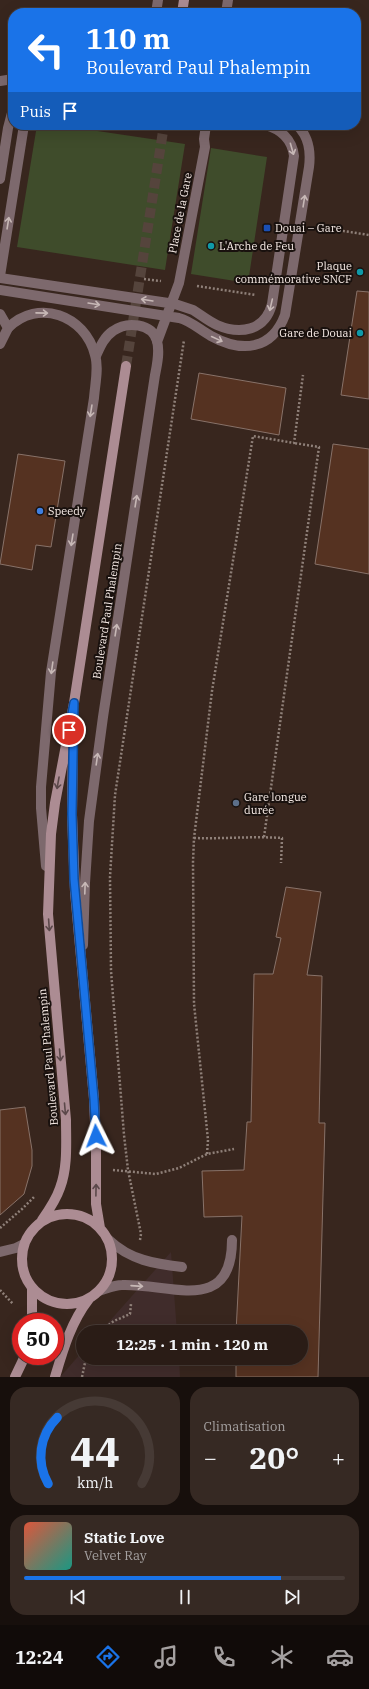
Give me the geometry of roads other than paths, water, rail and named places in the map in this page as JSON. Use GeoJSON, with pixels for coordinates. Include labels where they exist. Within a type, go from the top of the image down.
{"type":"FeatureCollection","features":[{"type":"Feature","properties":{"kind":"main road","name":"Boulevard Paul Phalempin"},"geometry":{"type":"LineString","coordinates":[[42,1220],[61,1187],[66,1140],[66,1120],[51,956],[48,886],[55,803],[74,703],[126,366]]}},
{"type":"Feature","properties":{"kind":"main road","name":"Boulevard Paul Phalempin"},"geometry":{"type":"LineString","coordinates":[[74,703],[72,759],[73,852],[75,892],[94,1099],[96,1204],[100,1228]]}},
{"type":"Feature","properties":{"kind":"main road"},"geometry":{"type":"LineString","coordinates":[[54,1377],[72,1328],[82,1308],[90,1298],[99,1291],[107,1280],[112,1266],[112,1251],[109,1240],[100,1228],[89,1219],[67,1213],[42,1220],[31,1230],[24,1244],[22,1269],[32,1288],[46,1300],[57,1303],[72,1304],[90,1298]]}},
{"type":"Feature","properties":{"kind":"main road"},"geometry":{"type":"LineString","coordinates":[[32,1288],[32,1313]]}},
{"type":"Feature","properties":{"kind":"main road"},"geometry":{"type":"LineString","coordinates":[[15,1377],[21,1365]]}},
{"type":"Feature","properties":{"kind":"street"},"geometry":{"type":"LineString","coordinates":[[0,179],[8,128]]}},
{"type":"Feature","properties":{"kind":"street"},"geometry":{"type":"LineString","coordinates":[[23,130],[0,277],[170,304],[189,309],[217,325],[227,328],[247,330],[260,325],[266,319],[273,298],[294,156],[293,149],[286,137],[277,130]]}},
{"type":"Feature","properties":{"kind":"street","name":"Place de la Gare"},"geometry":{"type":"LineString","coordinates":[[157,342],[179,283],[204,147],[205,130]]}},
{"type":"Feature","properties":{"kind":"street"},"geometry":{"type":"LineString","coordinates":[[0,290],[166,316],[187,321],[214,338],[241,346],[256,346],[264,342],[278,329],[286,309],[310,159],[307,139],[301,130]]}},
{"type":"Feature","properties":{"kind":"street","name":"Boulevard Paul Phalempin"},"geometry":{"type":"LineString","coordinates":[[8,328],[15,321],[29,314],[37,312],[55,314],[69,320],[89,337],[96,356],[94,398],[51,672],[46,715],[41,808],[48,886]]}},
{"type":"Feature","properties":{"kind":"street"},"geometry":{"type":"LineString","coordinates":[[0,314],[8,328],[0,344]]}},
{"type":"Feature","properties":{"kind":"street","name":"Boulevard Paul Phalempin"},"geometry":{"type":"LineString","coordinates":[[83,969],[85,876],[89,821],[103,717],[156,375],[158,349],[157,342],[155,336],[147,328],[128,325],[114,330],[109,334],[104,339],[96,356]]}},
{"type":"Feature","properties":{"kind":"street"},"geometry":{"type":"LineString","coordinates":[[109,1240],[122,1252],[138,1259],[182,1268]]}},
{"type":"Feature","properties":{"kind":"street"},"geometry":{"type":"LineString","coordinates":[[99,1291],[121,1285],[196,1290],[211,1287],[223,1278],[229,1267],[232,1253],[232,1240]]}},
{"type":"Feature","properties":{"kind":"street"},"geometry":{"type":"LineString","coordinates":[[0,1252],[24,1244]]}},
{"type":"Feature","properties":{"kind":"tunnel"},"geometry":{"type":"LineString","coordinates":[[126,366],[163,130]]}},
{"type":"Feature","properties":{"kind":"place","name":"Douai – Gare"},"geometry":{"type":"Point","coordinates":[267,228]}},
{"type":"Feature","properties":{"kind":"place","name":"L'Arche de Feu"},"geometry":{"type":"Point","coordinates":[211,246]}},
{"type":"Feature","properties":{"kind":"place","name":"Plaque commémorative SNCF"},"geometry":{"type":"Point","coordinates":[360,272]}},
{"type":"Feature","properties":{"kind":"place","name":"Gare de Douai"},"geometry":{"type":"Point","coordinates":[360,333]}},
{"type":"Feature","properties":{"kind":"place","name":"Speedy"},"geometry":{"type":"Point","coordinates":[40,511]}},
{"type":"Feature","properties":{"kind":"place","name":"Gare longue durée"},"geometry":{"type":"Point","coordinates":[236,803]}}]}
